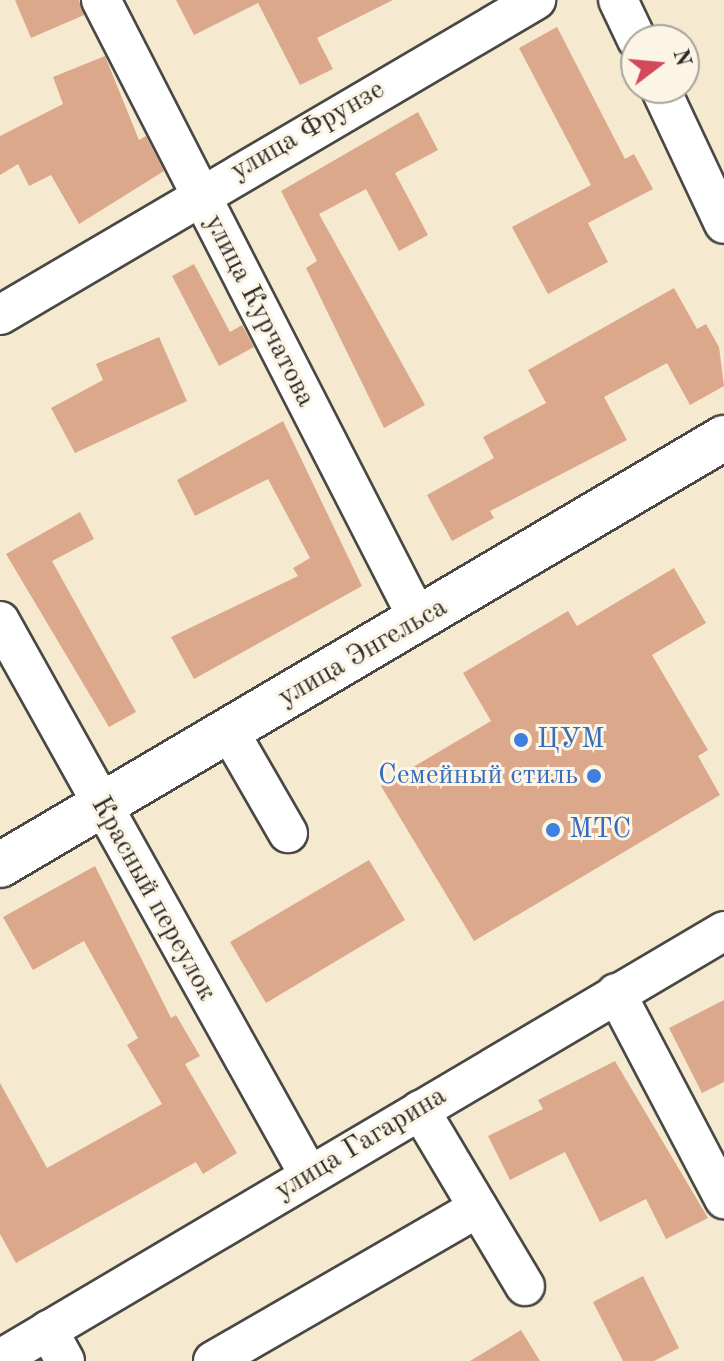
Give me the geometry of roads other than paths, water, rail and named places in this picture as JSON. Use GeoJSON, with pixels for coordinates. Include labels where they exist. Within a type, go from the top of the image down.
{"type":"FeatureCollection","features":[{"type":"Feature","properties":{"kind":"main road","name":"улица Энгельса"},"geometry":{"type":"LineString","coordinates":[[0,865],[419,621],[724,438]]}},
{"type":"Feature","properties":{"kind":"street","name":"улица Курчатова"},"geometry":{"type":"LineString","coordinates":[[101,0],[419,621]]}},
{"type":"Feature","properties":{"kind":"street","name":"улица Фрунзе"},"geometry":{"type":"LineString","coordinates":[[0,315],[199,194],[536,0]]}},
{"type":"Feature","properties":{"kind":"street"},"geometry":{"type":"LineString","coordinates":[[618,0],[629,24]]}},
{"type":"Feature","properties":{"kind":"street"},"geometry":{"type":"LineString","coordinates":[[668,104],[724,224]]}},
{"type":"Feature","properties":{"kind":"street","name":"Красный переулок"},"geometry":{"type":"LineString","coordinates":[[0,621],[309,1175]]}},
{"type":"Feature","properties":{"kind":"street"},"geometry":{"type":"LineString","coordinates":[[229,731],[288,833]]}},
{"type":"Feature","properties":{"kind":"street","name":"улица Гагарина"},"geometry":{"type":"LineString","coordinates":[[0,1359],[57,1346],[309,1175],[724,931]]}},
{"type":"Feature","properties":{"kind":"street"},"geometry":{"type":"LineString","coordinates":[[616,993],[724,1199]]}},
{"type":"Feature","properties":{"kind":"street"},"geometry":{"type":"LineString","coordinates":[[420,1110],[525,1286]]}},
{"type":"Feature","properties":{"kind":"street"},"geometry":{"type":"LineString","coordinates":[[213,1361],[478,1208]]}},
{"type":"Feature","properties":{"kind":"place","name":"ЦУМ"},"geometry":{"type":"Point","coordinates":[521,740]}},
{"type":"Feature","properties":{"kind":"place","name":"Семейный стиль"},"geometry":{"type":"Point","coordinates":[594,776]}},
{"type":"Feature","properties":{"kind":"place","name":"МТС"},"geometry":{"type":"Point","coordinates":[553,830]}}]}
